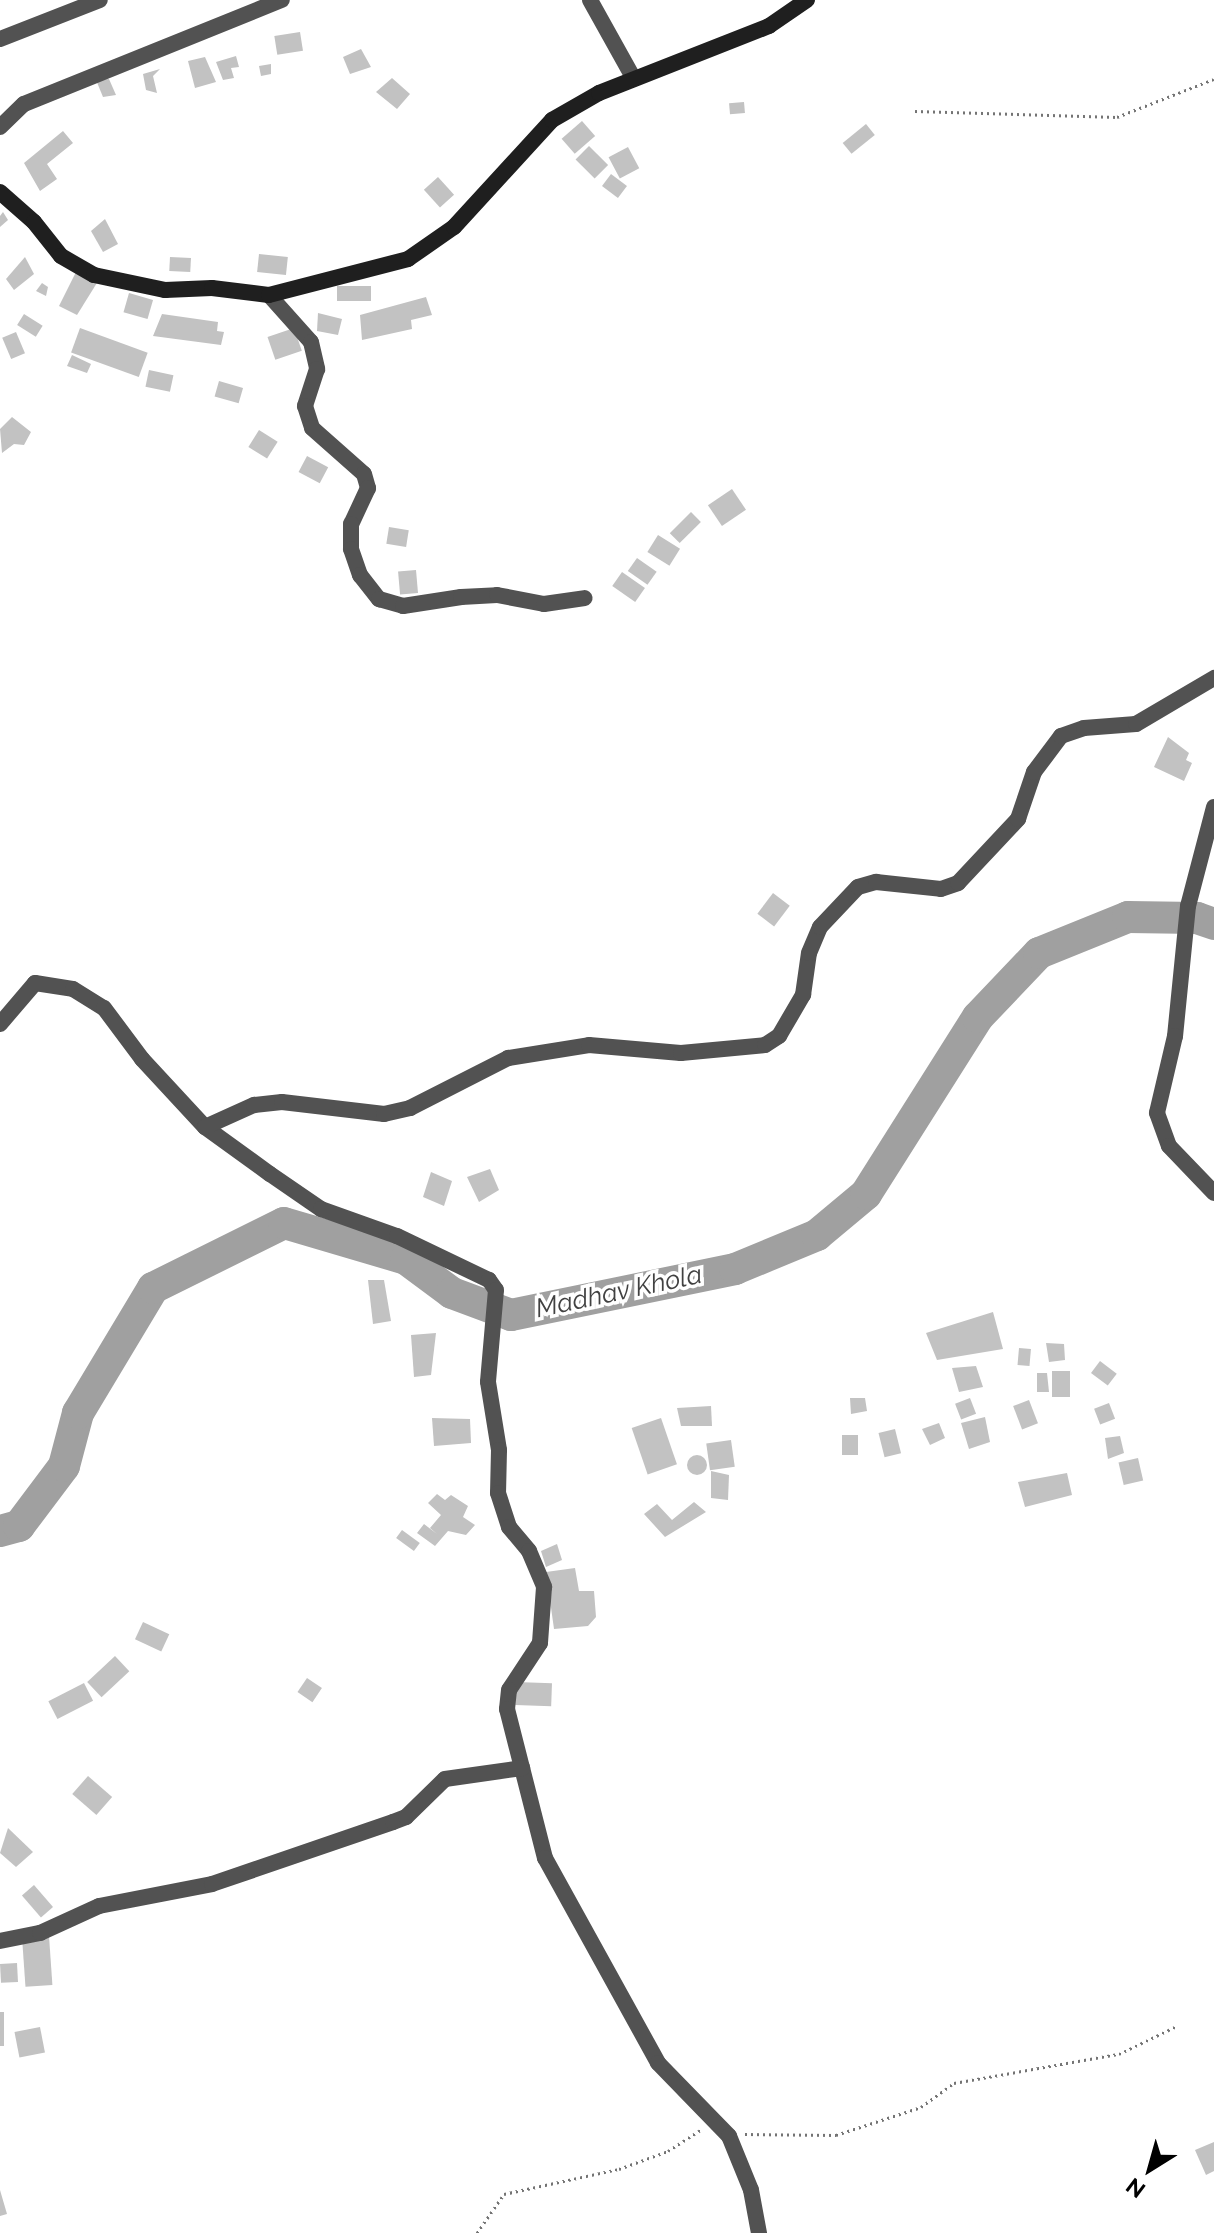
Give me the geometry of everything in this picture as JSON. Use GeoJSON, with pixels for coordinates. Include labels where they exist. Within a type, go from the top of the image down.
{"type":"FeatureCollection","features":[{"type":"Feature","properties":{"kind":"street"},"geometry":{"type":"LineString","coordinates":[[0,39],[100,0]]}},
{"type":"Feature","properties":{"kind":"street"},"geometry":{"type":"LineString","coordinates":[[0,127],[24,104],[282,0]]}},
{"type":"Feature","properties":{"kind":"street"},"geometry":{"type":"LineString","coordinates":[[590,0],[634,79]]}},
{"type":"Feature","properties":{"kind":"street"},"geometry":{"type":"LineString","coordinates":[[0,192],[34,222],[61,256],[94,275],[165,290],[212,288],[269,295],[408,259],[454,227],[552,120],[634,79],[769,26],[807,0]]}},
{"type":"Feature","properties":{"kind":"street"},"geometry":{"type":"LineString","coordinates":[[269,295],[311,342],[317,369],[305,406],[312,428],[364,474],[368,488],[351,524],[351,549],[360,575],[379,599],[403,606],[473,596],[544,604],[585,598]]}},
{"type":"Feature","properties":{"kind":"street"},"geometry":{"type":"LineString","coordinates":[[205,1127],[254,1105],[282,1102],[384,1114],[410,1108],[508,1058],[589,1045],[681,1053],[765,1045],[779,1036],[803,995],[809,953],[820,927],[858,887],[876,882],[941,889],[958,883],[1018,819],[1034,772],[1061,736],[1084,728],[1136,724],[1214,678]]}},
{"type":"Feature","properties":{"kind":"street"},"geometry":{"type":"LineString","coordinates":[[1214,807],[1188,906],[1189,930],[1175,1036],[1157,1113],[1169,1146],[1214,1193]]}},
{"type":"Feature","properties":{"kind":"street"},"geometry":{"type":"LineString","coordinates":[[0,1024],[35,983],[73,989],[104,1008],[142,1059],[185,1100],[205,1127],[321,1209],[397,1236],[489,1280],[496,1290],[488,1382],[499,1450],[498,1493],[509,1527],[529,1551],[544,1587],[540,1643],[509,1690],[507,1709],[522,1768],[553,1879],[658,2063],[729,2136],[751,2190],[759,2233]]}},
{"type":"Feature","properties":{"kind":"street"},"geometry":{"type":"LineString","coordinates":[[0,1941],[40,1933],[99,1906],[212,1884],[393,1822],[406,1817],[445,1779],[522,1768]]}},
{"type":"Feature","properties":{"kind":"path"},"geometry":{"type":"LineString","coordinates":[[915,111],[1117,117],[1214,79]]}},
{"type":"Feature","properties":{"kind":"path"},"geometry":{"type":"LineString","coordinates":[[729,2136],[836,2135],[921,2107],[954,2083],[1119,2054],[1177,2026]]}},
{"type":"Feature","properties":{"kind":"path"},"geometry":{"type":"LineString","coordinates":[[477,2233],[504,2194],[646,2160],[715,2120]]}},
{"type":"Feature","properties":{"kind":"building"},"geometry":{"type":"Polygon","coordinates":[[[300,32],[303,51],[277,55],[274,36],[300,32]]]}},
{"type":"Feature","properties":{"kind":"building"},"geometry":{"type":"Polygon","coordinates":[[[361,49],[371,67],[350,74],[343,57],[361,49]]]}},
{"type":"Feature","properties":{"kind":"building"},"geometry":{"type":"Polygon","coordinates":[[[236,56],[239,67],[231,68],[234,78],[223,80],[216,62],[236,56]]]}},
{"type":"Feature","properties":{"kind":"building"},"geometry":{"type":"Polygon","coordinates":[[[205,57],[216,82],[195,88],[188,61],[205,57]]]}},
{"type":"Feature","properties":{"kind":"building"},"geometry":{"type":"Polygon","coordinates":[[[271,64],[271,74],[261,76],[259,66],[271,64]]]}},
{"type":"Feature","properties":{"kind":"building"},"geometry":{"type":"Polygon","coordinates":[[[160,69],[153,76],[157,93],[146,90],[143,74],[160,69]]]}},
{"type":"Feature","properties":{"kind":"building"},"geometry":{"type":"Polygon","coordinates":[[[392,78],[410,94],[397,109],[376,92],[392,78]]]}},
{"type":"Feature","properties":{"kind":"building"},"geometry":{"type":"Polygon","coordinates":[[[109,79],[116,95],[103,97],[96,80],[109,79]]]}},
{"type":"Feature","properties":{"kind":"building"},"geometry":{"type":"Polygon","coordinates":[[[744,102],[745,113],[730,114],[729,103],[744,102]]]}},
{"type":"Feature","properties":{"kind":"building"},"geometry":{"type":"Polygon","coordinates":[[[582,121],[595,136],[575,154],[562,139],[582,121]]]}},
{"type":"Feature","properties":{"kind":"building"},"geometry":{"type":"Polygon","coordinates":[[[866,124],[875,135],[851,154],[843,143],[866,124]]]}},
{"type":"Feature","properties":{"kind":"building"},"geometry":{"type":"Polygon","coordinates":[[[63,131],[73,143],[47,164],[57,179],[40,191],[24,163],[63,131]]]}},
{"type":"Feature","properties":{"kind":"building"},"geometry":{"type":"Polygon","coordinates":[[[589,146],[608,165],[595,179],[576,159],[589,146]]]}},
{"type":"Feature","properties":{"kind":"building"},"geometry":{"type":"Polygon","coordinates":[[[628,147],[639,168],[620,179],[609,157],[628,147]]]}},
{"type":"Feature","properties":{"kind":"building"},"geometry":{"type":"Polygon","coordinates":[[[611,174],[627,186],[618,198],[602,186],[611,174]]]}},
{"type":"Feature","properties":{"kind":"building"},"geometry":{"type":"Polygon","coordinates":[[[438,177],[454,195],[440,208],[424,190],[438,177]]]}},
{"type":"Feature","properties":{"kind":"building"},"geometry":{"type":"Polygon","coordinates":[[[3,212],[8,220],[0,227],[0,216],[3,212]]]}},
{"type":"Feature","properties":{"kind":"building"},"geometry":{"type":"Polygon","coordinates":[[[105,219],[118,244],[103,252],[91,231],[105,219]]]}},
{"type":"Feature","properties":{"kind":"building"},"geometry":{"type":"Polygon","coordinates":[[[259,254],[288,257],[286,275],[257,272],[259,254]]]}},
{"type":"Feature","properties":{"kind":"building"},"geometry":{"type":"Polygon","coordinates":[[[25,257],[34,274],[14,290],[6,279],[25,257]]]}},
{"type":"Feature","properties":{"kind":"building"},"geometry":{"type":"Polygon","coordinates":[[[170,257],[191,258],[190,272],[169,271],[170,257]]]}},
{"type":"Feature","properties":{"kind":"building"},"geometry":{"type":"Polygon","coordinates":[[[77,270],[100,278],[77,315],[59,306],[77,270]]]}},
{"type":"Feature","properties":{"kind":"building"},"geometry":{"type":"Polygon","coordinates":[[[42,283],[48,287],[46,296],[36,291],[42,283]]]}},
{"type":"Feature","properties":{"kind":"building"},"geometry":{"type":"Polygon","coordinates":[[[337,286],[371,286],[371,301],[337,301],[337,286]]]}},
{"type":"Feature","properties":{"kind":"building"},"geometry":{"type":"Polygon","coordinates":[[[129,293],[153,300],[148,319],[123,312],[129,293]]]}},
{"type":"Feature","properties":{"kind":"building"},"geometry":{"type":"Polygon","coordinates":[[[426,297],[432,315],[411,320],[412,329],[362,340],[360,315],[426,297]]]}},
{"type":"Feature","properties":{"kind":"building"},"geometry":{"type":"Polygon","coordinates":[[[318,313],[342,319],[338,335],[317,331],[318,313]]]}},
{"type":"Feature","properties":{"kind":"building"},"geometry":{"type":"Polygon","coordinates":[[[24,314],[43,326],[36,337],[17,325],[24,314]]]}},
{"type":"Feature","properties":{"kind":"building"},"geometry":{"type":"Polygon","coordinates":[[[162,314],[218,322],[217,331],[224,332],[221,345],[153,336],[162,314]]]}},
{"type":"Feature","properties":{"kind":"building"},"geometry":{"type":"Polygon","coordinates":[[[80,328],[148,353],[139,377],[71,352],[80,328]]]}},
{"type":"Feature","properties":{"kind":"building"},"geometry":{"type":"Polygon","coordinates":[[[294,328],[302,351],[275,360],[268,337],[294,328]]]}},
{"type":"Feature","properties":{"kind":"building"},"geometry":{"type":"Polygon","coordinates":[[[16,332],[25,353],[11,359],[2,338],[16,332]]]}},
{"type":"Feature","properties":{"kind":"building"},"geometry":{"type":"Polygon","coordinates":[[[72,355],[91,364],[87,373],[67,366],[72,355]]]}},
{"type":"Feature","properties":{"kind":"building"},"geometry":{"type":"Polygon","coordinates":[[[149,370],[173,375],[170,392],[145,387],[149,370]]]}},
{"type":"Feature","properties":{"kind":"building"},"geometry":{"type":"Polygon","coordinates":[[[219,381],[243,388],[239,403],[215,396],[219,381]]]}},
{"type":"Feature","properties":{"kind":"building"},"geometry":{"type":"Polygon","coordinates":[[[12,417],[31,432],[24,445],[14,444],[2,453],[0,429],[12,417]]]}},
{"type":"Feature","properties":{"kind":"building"},"geometry":{"type":"Polygon","coordinates":[[[259,430],[278,442],[267,459],[248,447],[259,430]]]}},
{"type":"Feature","properties":{"kind":"building"},"geometry":{"type":"Polygon","coordinates":[[[307,456],[328,467],[320,483],[299,472],[307,456]]]}},
{"type":"Feature","properties":{"kind":"building"},"geometry":{"type":"Polygon","coordinates":[[[732,489],[746,510],[722,526],[708,505],[732,489]]]}},
{"type":"Feature","properties":{"kind":"building"},"geometry":{"type":"Polygon","coordinates":[[[691,512],[701,522],[680,543],[670,533],[691,512]]]}},
{"type":"Feature","properties":{"kind":"building"},"geometry":{"type":"Polygon","coordinates":[[[389,527],[409,530],[406,547],[386,544],[389,527]]]}},
{"type":"Feature","properties":{"kind":"building"},"geometry":{"type":"Polygon","coordinates":[[[658,535],[680,549],[669,566],[647,552],[658,535]]]}},
{"type":"Feature","properties":{"kind":"building"},"geometry":{"type":"Polygon","coordinates":[[[637,558],[657,572],[647,585],[628,571],[637,558]]]}},
{"type":"Feature","properties":{"kind":"building"},"geometry":{"type":"Polygon","coordinates":[[[416,570],[418,593],[400,594],[398,572],[416,570]]]}},
{"type":"Feature","properties":{"kind":"building"},"geometry":{"type":"Polygon","coordinates":[[[622,572],[645,588],[635,602],[612,586],[622,572]]]}},
{"type":"Feature","properties":{"kind":"building"},"geometry":{"type":"Polygon","coordinates":[[[1168,737],[1189,753],[1186,760],[1192,763],[1184,781],[1154,767],[1168,737]]]}},
{"type":"Feature","properties":{"kind":"building"},"geometry":{"type":"Polygon","coordinates":[[[773,893],[790,906],[774,926],[757,914],[773,893]]]}},
{"type":"Feature","properties":{"kind":"building"},"geometry":{"type":"Polygon","coordinates":[[[490,1169],[499,1190],[479,1202],[467,1177],[490,1169]]]}},
{"type":"Feature","properties":{"kind":"building"},"geometry":{"type":"Polygon","coordinates":[[[431,1172],[452,1181],[444,1206],[423,1197],[431,1172]]]}},
{"type":"Feature","properties":{"kind":"building"},"geometry":{"type":"Polygon","coordinates":[[[368,1280],[384,1280],[391,1321],[373,1324],[368,1280]]]}},
{"type":"Feature","properties":{"kind":"building"},"geometry":{"type":"Polygon","coordinates":[[[993,1312],[1003,1349],[937,1360],[926,1333],[993,1312]]]}},
{"type":"Feature","properties":{"kind":"building"},"geometry":{"type":"Polygon","coordinates":[[[436,1333],[431,1375],[414,1377],[411,1335],[436,1333]]]}},
{"type":"Feature","properties":{"kind":"building"},"geometry":{"type":"Polygon","coordinates":[[[1046,1343],[1064,1344],[1065,1360],[1049,1362],[1046,1343]]]}},
{"type":"Feature","properties":{"kind":"building"},"geometry":{"type":"Polygon","coordinates":[[[1019,1348],[1031,1349],[1029,1366],[1018,1365],[1019,1348]]]}},
{"type":"Feature","properties":{"kind":"building"},"geometry":{"type":"Polygon","coordinates":[[[1100,1361],[1117,1374],[1108,1386],[1091,1373],[1100,1361]]]}},
{"type":"Feature","properties":{"kind":"building"},"geometry":{"type":"Polygon","coordinates":[[[976,1366],[983,1387],[959,1392],[952,1368],[976,1366]]]}},
{"type":"Feature","properties":{"kind":"building"},"geometry":{"type":"Polygon","coordinates":[[[1052,1371],[1070,1371],[1070,1397],[1052,1397],[1052,1371]]]}},
{"type":"Feature","properties":{"kind":"building"},"geometry":{"type":"Polygon","coordinates":[[[1037,1373],[1047,1373],[1049,1392],[1037,1392],[1037,1373]]]}},
{"type":"Feature","properties":{"kind":"building"},"geometry":{"type":"Polygon","coordinates":[[[850,1398],[865,1398],[867,1411],[851,1414],[850,1398]]]}},
{"type":"Feature","properties":{"kind":"building"},"geometry":{"type":"Polygon","coordinates":[[[970,1398],[976,1414],[961,1420],[955,1404],[970,1398]]]}},
{"type":"Feature","properties":{"kind":"building"},"geometry":{"type":"Polygon","coordinates":[[[1029,1400],[1038,1423],[1022,1429],[1013,1406],[1029,1400]]]}},
{"type":"Feature","properties":{"kind":"building"},"geometry":{"type":"Polygon","coordinates":[[[1109,1403],[1115,1419],[1100,1425],[1094,1409],[1109,1403]]]}},
{"type":"Feature","properties":{"kind":"building"},"geometry":{"type":"Polygon","coordinates":[[[711,1406],[712,1426],[681,1426],[677,1408],[711,1406]]]}},
{"type":"Feature","properties":{"kind":"building"},"geometry":{"type":"Polygon","coordinates":[[[985,1417],[990,1442],[969,1449],[961,1423],[985,1417]]]}},
{"type":"Feature","properties":{"kind":"building"},"geometry":{"type":"Polygon","coordinates":[[[432,1418],[470,1419],[471,1443],[434,1446],[432,1418]]]}},
{"type":"Feature","properties":{"kind":"building"},"geometry":{"type":"Polygon","coordinates":[[[661,1418],[677,1464],[648,1474],[632,1428],[661,1418]]]}},
{"type":"Feature","properties":{"kind":"building"},"geometry":{"type":"Polygon","coordinates":[[[939,1423],[945,1438],[930,1445],[922,1429],[939,1423]]]}},
{"type":"Feature","properties":{"kind":"building"},"geometry":{"type":"Polygon","coordinates":[[[895,1429],[901,1453],[885,1457],[879,1433],[895,1429]]]}},
{"type":"Feature","properties":{"kind":"building"},"geometry":{"type":"Polygon","coordinates":[[[842,1435],[858,1435],[858,1455],[842,1455],[842,1435]]]}},
{"type":"Feature","properties":{"kind":"building"},"geometry":{"type":"Polygon","coordinates":[[[1120,1436],[1124,1453],[1108,1459],[1105,1438],[1120,1436]]]}},
{"type":"Feature","properties":{"kind":"building"},"geometry":{"type":"Polygon","coordinates":[[[731,1440],[735,1467],[710,1470],[706,1443],[731,1440]]]}},
{"type":"Feature","properties":{"kind":"building"},"geometry":{"type":"Polygon","coordinates":[[[697,1455],[704,1458],[707,1465],[704,1472],[697,1475],[690,1472],[687,1465],[690,1458],[697,1455]]]}},
{"type":"Feature","properties":{"kind":"building"},"geometry":{"type":"Polygon","coordinates":[[[1138,1458],[1143,1480],[1124,1485],[1119,1462],[1138,1458]]]}},
{"type":"Feature","properties":{"kind":"building"},"geometry":{"type":"Polygon","coordinates":[[[711,1471],[729,1475],[728,1500],[711,1498],[711,1471]]]}},
{"type":"Feature","properties":{"kind":"building"},"geometry":{"type":"Polygon","coordinates":[[[1067,1473],[1072,1495],[1025,1507],[1018,1482],[1067,1473]]]}},
{"type":"Feature","properties":{"kind":"building"},"geometry":{"type":"Polygon","coordinates":[[[437,1494],[445,1500],[451,1495],[468,1506],[463,1517],[475,1525],[466,1535],[448,1531],[435,1546],[417,1533],[424,1524],[437,1534],[430,1528],[441,1515],[428,1503],[437,1494]]]}},
{"type":"Feature","properties":{"kind":"building"},"geometry":{"type":"Polygon","coordinates":[[[694,1502],[706,1512],[665,1537],[644,1514],[657,1504],[672,1520],[694,1502]]]}},
{"type":"Feature","properties":{"kind":"building"},"geometry":{"type":"Polygon","coordinates":[[[402,1530],[420,1543],[414,1551],[396,1538],[402,1530]]]}},
{"type":"Feature","properties":{"kind":"building"},"geometry":{"type":"Polygon","coordinates":[[[557,1544],[562,1560],[546,1567],[541,1551],[557,1544]]]}},
{"type":"Feature","properties":{"kind":"building"},"geometry":{"type":"Polygon","coordinates":[[[575,1568],[579,1591],[594,1591],[596,1617],[588,1626],[554,1629],[546,1572],[575,1568]]]}},
{"type":"Feature","properties":{"kind":"building"},"geometry":{"type":"Polygon","coordinates":[[[143,1622],[169,1634],[161,1651],[135,1639],[143,1622]]]}},
{"type":"Feature","properties":{"kind":"building"},"geometry":{"type":"Polygon","coordinates":[[[115,1656],[129,1671],[102,1697],[87,1682],[115,1656]]]}},
{"type":"Feature","properties":{"kind":"building"},"geometry":{"type":"Polygon","coordinates":[[[307,1678],[322,1688],[312,1702],[297,1692],[307,1678]]]}},
{"type":"Feature","properties":{"kind":"building"},"geometry":{"type":"Polygon","coordinates":[[[516,1682],[552,1683],[551,1706],[515,1705],[516,1682]]]}},
{"type":"Feature","properties":{"kind":"building"},"geometry":{"type":"Polygon","coordinates":[[[84,1683],[93,1701],[57,1719],[48,1701],[84,1683]]]}},
{"type":"Feature","properties":{"kind":"building"},"geometry":{"type":"Polygon","coordinates":[[[88,1776],[112,1797],[96,1815],[72,1794],[88,1776]]]}},
{"type":"Feature","properties":{"kind":"building"},"geometry":{"type":"Polygon","coordinates":[[[8,1828],[33,1852],[16,1867],[0,1853],[8,1828]]]}},
{"type":"Feature","properties":{"kind":"building"},"geometry":{"type":"Polygon","coordinates":[[[34,1885],[53,1907],[41,1917],[22,1895],[34,1885]]]}},
{"type":"Feature","properties":{"kind":"building"},"geometry":{"type":"Polygon","coordinates":[[[49,1936],[52,1985],[25,1987],[22,1938],[49,1936]]]}},
{"type":"Feature","properties":{"kind":"building"},"geometry":{"type":"Polygon","coordinates":[[[17,1963],[18,1982],[1,1983],[0,1964],[17,1963]]]}},
{"type":"Feature","properties":{"kind":"building"},"geometry":{"type":"Polygon","coordinates":[[[0,2012],[4,2012],[4,2046],[0,2046],[0,2012]]]}},
{"type":"Feature","properties":{"kind":"building"},"geometry":{"type":"Polygon","coordinates":[[[40,2027],[45,2053],[19,2057],[14,2032],[40,2027]]]}},
{"type":"Feature","properties":{"kind":"building"},"geometry":{"type":"Polygon","coordinates":[[[1214,2142],[1214,2171],[1206,2175],[1195,2150],[1214,2142]]]}},
{"type":"Feature","properties":{"kind":"building"},"geometry":{"type":"Polygon","coordinates":[[[0,2190],[7,2214],[0,2216],[0,2190]]]}},
{"type":"Feature","properties":{"kind":"waterway","name":"Madhav Khola"},"geometry":{"type":"LineString","coordinates":[[0,1531],[19,1526],[64,1466],[78,1413],[153,1288],[284,1223],[406,1259],[452,1293],[511,1315],[735,1269],[817,1235],[866,1194],[978,1017],[1039,953],[1128,917],[1197,918],[1214,924]]}}]}
